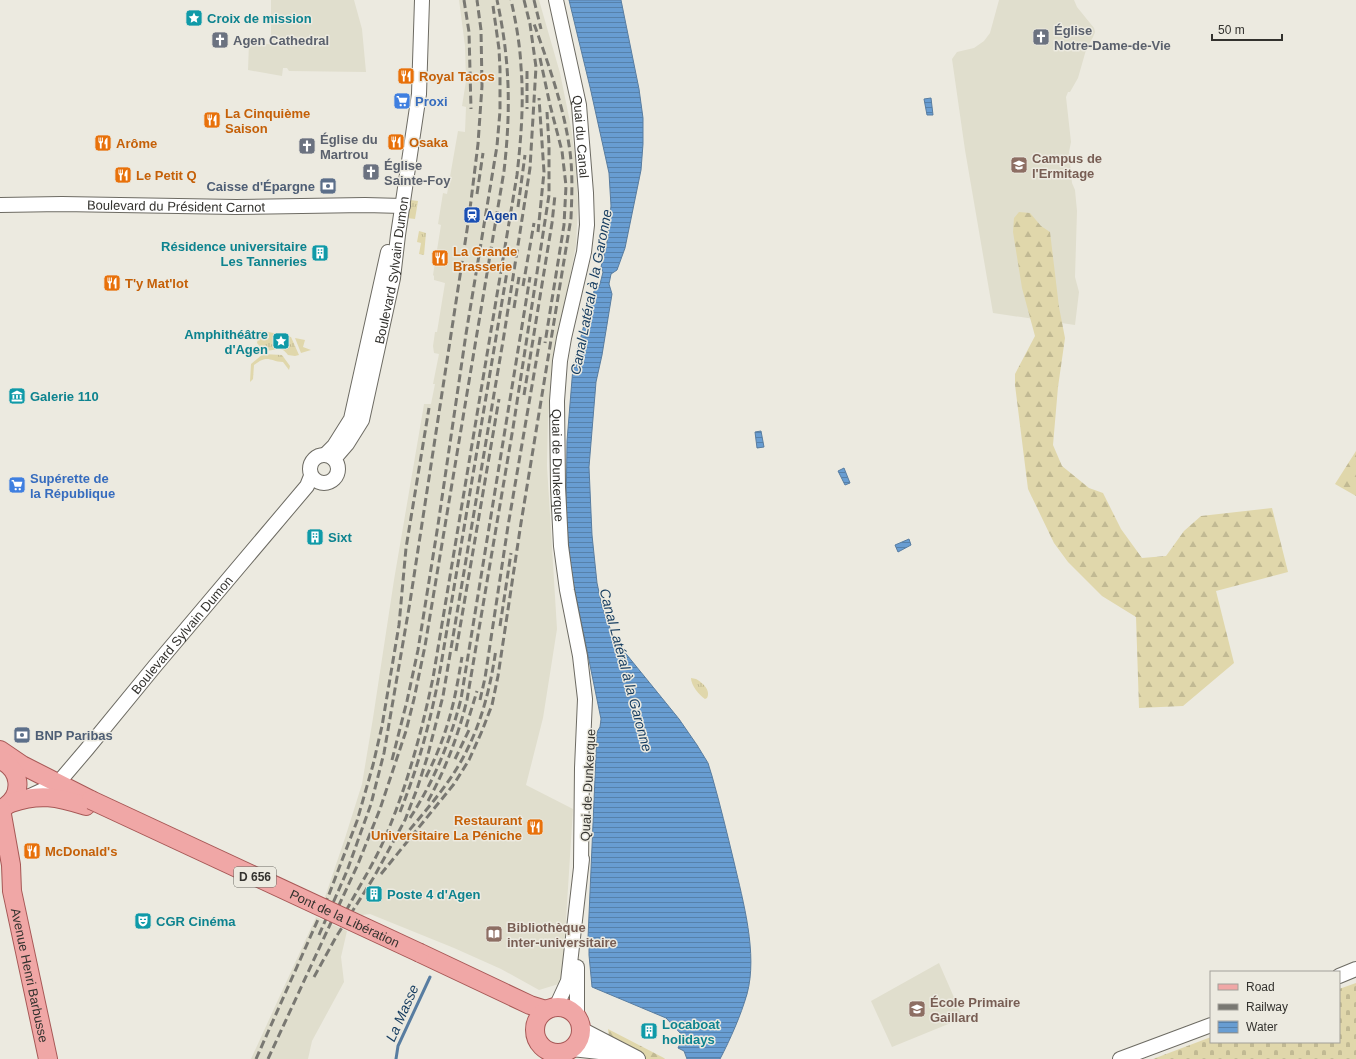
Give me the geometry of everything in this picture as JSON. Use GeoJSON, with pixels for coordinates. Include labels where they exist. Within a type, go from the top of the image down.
{"type":"FeatureCollection","features":[{"type":"Feature","properties":{"kind":"main road","name":"D 656"},"geometry":{"type":"LineString","coordinates":[[7,759],[56,790]]}},
{"type":"Feature","properties":{"kind":"main road"},"geometry":{"type":"LineString","coordinates":[[7,759],[16,774],[18,782],[18,789],[15,797],[8,805]]}},
{"type":"Feature","properties":{"kind":"main road","name":"D 656"},"geometry":{"type":"LineString","coordinates":[[8,805],[56,790]]}},
{"type":"Feature","properties":{"kind":"main road","name":"Pont de la Libération"},"geometry":{"type":"LineString","coordinates":[[56,790],[90,804],[418,957],[530,1005],[551,1009]]}},
{"type":"Feature","properties":{"kind":"main road","name":"Avenue Henri Barbusse"},"geometry":{"type":"LineString","coordinates":[[8,805],[12,890],[48,1059]]}},
{"type":"Feature","properties":{"kind":"main road","name":"Avenue Henri Barbusse"},"geometry":{"type":"LineString","coordinates":[[0,856],[6,879],[12,890]]}},
{"type":"Feature","properties":{"kind":"main road","name":"Pont de la Libération"},"geometry":{"type":"LineString","coordinates":[[418,957],[502,1000],[523,1014],[535,1027]]}},
{"type":"Feature","properties":{"kind":"main road"},"geometry":{"type":"LineString","coordinates":[[551,1009],[569,1010],[579,1024],[631,1056],[564,1054],[547,1051],[541,1053],[536,1038],[535,1027],[541,1015],[551,1009]]}},
{"type":"Feature","properties":{"kind":"main road"},"geometry":{"type":"LineString","coordinates":[[564,1054],[577,1043],[580,1037],[579,1024]]}},
{"type":"Feature","properties":{"kind":"street","name":"Boulevard Sylvain Dumon"},"geometry":{"type":"LineString","coordinates":[[329,457],[347,444],[362,420],[393,278],[396,258],[393,249],[396,237],[396,206],[419,94],[422,0]]}},
{"type":"Feature","properties":{"kind":"street","name":"Quai du Canal"},"geometry":{"type":"LineString","coordinates":[[556,0],[575,81],[581,123],[587,225],[584,252],[579,274]]}},
{"type":"Feature","properties":{"kind":"street","name":"Boulevard du Président Carnot"},"geometry":{"type":"LineString","coordinates":[[0,205],[396,206]]}},
{"type":"Feature","properties":{"kind":"street"},"geometry":{"type":"LineString","coordinates":[[329,457],[351,419],[389,247],[396,237]]}},
{"type":"Feature","properties":{"kind":"street","name":"Quai de Dunkerque"},"geometry":{"type":"LineString","coordinates":[[551,1009],[568,981],[581,866],[582,768],[585,699],[580,656],[567,590],[561,546],[558,487],[557,401],[560,361],[579,274]]}},
{"type":"Feature","properties":{"kind":"street"},"geometry":{"type":"LineString","coordinates":[[319,456],[329,457],[336,463],[338,470],[335,478],[324,483],[312,481],[310,468],[312,461],[319,456]]}},
{"type":"Feature","properties":{"kind":"street","name":"Boulevard Sylvain Dumon"},"geometry":{"type":"LineString","coordinates":[[56,790],[291,503],[312,481]]}},
{"type":"Feature","properties":{"kind":"street","name":"Quai de Dunkerque"},"geometry":{"type":"LineString","coordinates":[[576,908],[579,1024]]}},
{"type":"Feature","properties":{"kind":"street"},"geometry":{"type":"LineString","coordinates":[[1340,976],[1356,969]]}},
{"type":"Feature","properties":{"kind":"street"},"geometry":{"type":"LineString","coordinates":[[1120,1059],[1210,1025]]}},
{"type":"Feature","properties":{"kind":"shaded area"},"geometry":{"type":"Polygon","coordinates":[[[271,0],[354,0],[362,29],[366,72],[289,71],[287,68],[283,68],[282,76],[248,70],[249,43],[271,44],[271,0]]]}},
{"type":"Feature","properties":{"kind":"shaded area"},"geometry":{"type":"Polygon","coordinates":[[[459,0],[539,0],[560,73],[571,127],[576,165],[578,205],[576,245],[553,368],[548,418],[547,466],[557,629],[543,718],[526,785],[573,809],[562,983],[539,990],[501,969],[454,948],[370,914],[355,916],[324,900],[362,784],[394,580],[424,404],[431,404],[435,384],[433,384],[439,354],[434,353],[433,346],[435,332],[437,332],[445,283],[434,280],[433,275],[441,225],[438,224],[443,193],[447,194],[458,131],[465,132],[466,107],[462,106],[466,81],[465,46],[459,0]]]}},
{"type":"Feature","properties":{"kind":"shaded area","name":"Campus de l'Ermitage"},"geometry":{"type":"Polygon","coordinates":[[[999,0],[1074,0],[1077,7],[1094,28],[1095,32],[1086,50],[1078,78],[1066,97],[1071,142],[1069,152],[1077,211],[1075,277],[1079,292],[1075,325],[993,313],[965,150],[952,59],[957,52],[974,48],[984,41],[990,33],[999,0]]]}},
{"type":"Feature","properties":{"kind":"shaded area"},"geometry":{"type":"Polygon","coordinates":[[[316,917],[347,931],[341,957],[344,982],[312,1041],[308,1059],[251,1059],[316,917]]]}},
{"type":"Feature","properties":{"kind":"shaded area","name":"École Primaire Gaillard"},"geometry":{"type":"Polygon","coordinates":[[[939,963],[963,1018],[892,1047],[871,1001],[939,963]]]}},
{"type":"Feature","properties":{"kind":"green space"},"geometry":{"type":"Polygon","coordinates":[[[410,200],[418,201],[415,219],[407,218],[410,200]]]}},
{"type":"Feature","properties":{"kind":"green space"},"geometry":{"type":"Polygon","coordinates":[[[1019,212],[1030,213],[1041,226],[1050,232],[1059,307],[1065,338],[1058,387],[1053,445],[1062,466],[1089,488],[1103,493],[1121,529],[1142,558],[1166,556],[1184,531],[1201,516],[1272,508],[1288,572],[1216,591],[1234,663],[1183,706],[1139,708],[1136,617],[1102,596],[1068,562],[1054,543],[1028,489],[1015,385],[1015,374],[1035,336],[1022,288],[1013,232],[1014,218],[1019,212]]]}},
{"type":"Feature","properties":{"kind":"green space"},"geometry":{"type":"Polygon","coordinates":[[[419,231],[426,233],[424,255],[419,254],[421,243],[417,242],[419,231]]]}},
{"type":"Feature","properties":{"kind":"green space"},"geometry":{"type":"Polygon","coordinates":[[[260,330],[291,337],[299,355],[288,355],[280,349],[266,350],[262,348],[257,343],[260,330]]]}},
{"type":"Feature","properties":{"kind":"green space"},"geometry":{"type":"Polygon","coordinates":[[[295,338],[305,340],[303,347],[311,350],[301,353],[295,338]]]}},
{"type":"Feature","properties":{"kind":"green space"},"geometry":{"type":"Polygon","coordinates":[[[263,354],[282,355],[290,366],[289,370],[283,362],[268,359],[262,360],[254,365],[253,379],[250,382],[251,364],[263,354]]]}},
{"type":"Feature","properties":{"kind":"green space"},"geometry":{"type":"Polygon","coordinates":[[[1356,451],[1356,496],[1335,484],[1356,451]]]}},
{"type":"Feature","properties":{"kind":"green space"},"geometry":{"type":"Polygon","coordinates":[[[691,678],[696,679],[706,687],[708,692],[707,698],[705,699],[694,687],[691,678]]]}},
{"type":"Feature","properties":{"kind":"green space"},"geometry":{"type":"Polygon","coordinates":[[[1356,983],[1356,1059],[1153,1059],[1210,1037],[1210,1043],[1340,1043],[1340,989],[1356,983]]]}},
{"type":"Feature","properties":{"kind":"green space"},"geometry":{"type":"Polygon","coordinates":[[[608,1029],[664,1058],[665,1059],[611,1059],[608,1029]]]}},
{"type":"Feature","properties":{"kind":"water","name":"Canal Latéral à la Garonne"},"geometry":{"type":"Polygon","coordinates":[[[569,0],[621,0],[639,89],[643,118],[641,170],[625,248],[617,270],[611,274],[609,284],[612,294],[596,382],[589,467],[592,535],[597,583],[602,606],[614,639],[679,719],[708,763],[729,840],[745,910],[751,962],[750,978],[745,1002],[728,1044],[720,1059],[687,1059],[684,1051],[678,1048],[683,1037],[682,1035],[666,1018],[592,987],[588,938],[597,732],[600,727],[601,719],[571,572],[566,515],[567,441],[573,367],[594,291],[599,287],[603,272],[601,267],[607,242],[611,206],[609,173],[569,0]]]}},
{"type":"Feature","properties":{"kind":"water"},"geometry":{"type":"Polygon","coordinates":[[[931,98],[933,115],[927,115],[924,99],[931,98]]]}},
{"type":"Feature","properties":{"kind":"water"},"geometry":{"type":"Polygon","coordinates":[[[761,431],[764,447],[757,448],[755,432],[761,431]]]}},
{"type":"Feature","properties":{"kind":"water"},"geometry":{"type":"Polygon","coordinates":[[[844,468],[850,483],[845,485],[838,471],[844,468]]]}},
{"type":"Feature","properties":{"kind":"water"},"geometry":{"type":"Polygon","coordinates":[[[909,539],[911,545],[898,552],[895,545],[909,539]]]}},
{"type":"Feature","properties":{"kind":"waterway","name":"La Masse"},"geometry":{"type":"LineString","coordinates":[[396,1059],[398,1046],[430,977]]}},
{"type":"Feature","properties":{"kind":"railway"},"geometry":{"type":"LineString","coordinates":[[464,0],[469,32],[471,109]]}},
{"type":"Feature","properties":{"kind":"railway"},"geometry":{"type":"LineString","coordinates":[[319,935],[347,871],[371,804],[384,753],[410,602],[469,217],[478,144],[482,86],[481,30],[477,0]]}},
{"type":"Feature","properties":{"kind":"railway"},"geometry":{"type":"LineString","coordinates":[[268,1059],[358,864],[380,809],[406,731],[414,699],[425,646],[504,171],[508,127],[508,85],[505,43],[497,0]]}},
{"type":"Feature","properties":{"kind":"railway"},"geometry":{"type":"LineString","coordinates":[[346,911],[378,853],[395,814],[414,756],[433,678],[517,175],[522,121],[522,80],[519,42],[511,0]]}},
{"type":"Feature","properties":{"kind":"railway"},"geometry":{"type":"LineString","coordinates":[[314,977],[336,937],[374,877],[405,820],[427,758],[443,696],[504,335],[530,168],[536,67],[530,24],[524,0]]}},
{"type":"Feature","properties":{"kind":"railway"},"geometry":{"type":"LineString","coordinates":[[534,0],[541,29]]}},
{"type":"Feature","properties":{"kind":"railway"},"geometry":{"type":"LineString","coordinates":[[392,760],[418,650],[466,334],[497,146],[500,111],[500,69],[499,49],[493,6]]}},
{"type":"Feature","properties":{"kind":"railway"},"geometry":{"type":"LineString","coordinates":[[381,874],[454,784],[469,760],[492,705],[498,676],[521,523],[571,218],[572,172],[563,114],[554,82],[533,21]]}},
{"type":"Feature","properties":{"kind":"railway"},"geometry":{"type":"LineString","coordinates":[[540,58],[562,151],[566,186],[564,225],[545,343]]}},
{"type":"Feature","properties":{"kind":"railway"},"geometry":{"type":"LineString","coordinates":[[527,71],[527,109]]}},
{"type":"Feature","properties":{"kind":"railway"},"geometry":{"type":"LineString","coordinates":[[538,232],[544,172],[539,98]]}},
{"type":"Feature","properties":{"kind":"railway"},"geometry":{"type":"LineString","coordinates":[[428,801],[451,752],[467,700],[513,428],[549,195],[549,145],[547,112]]}},
{"type":"Feature","properties":{"kind":"railway"},"geometry":{"type":"LineString","coordinates":[[477,194],[483,153]]}},
{"type":"Feature","properties":{"kind":"railway"},"geometry":{"type":"LineString","coordinates":[[518,207],[525,155]]}},
{"type":"Feature","properties":{"kind":"railway"},"geometry":{"type":"LineString","coordinates":[[524,395],[552,223],[555,195]]}},
{"type":"Feature","properties":{"kind":"railway"},"geometry":{"type":"LineString","coordinates":[[523,286],[534,223]]}},
{"type":"Feature","properties":{"kind":"railway"},"geometry":{"type":"LineString","coordinates":[[400,812],[419,758],[429,722],[441,665],[509,260]]}},
{"type":"Feature","properties":{"kind":"railway"},"geometry":{"type":"LineString","coordinates":[[514,308],[519,277]]}},
{"type":"Feature","properties":{"kind":"railway"},"geometry":{"type":"LineString","coordinates":[[410,818],[434,775],[452,731],[461,699],[530,277]]}},
{"type":"Feature","properties":{"kind":"railway"},"geometry":{"type":"LineString","coordinates":[[480,700],[485,678],[508,526],[541,333]]}},
{"type":"Feature","properties":{"kind":"railway"},"geometry":{"type":"LineString","coordinates":[[456,651],[499,399]]}},
{"type":"Feature","properties":{"kind":"railway"},"geometry":{"type":"LineString","coordinates":[[256,1059],[328,897],[357,821],[373,765],[382,726],[399,625],[406,548],[429,408]]}},
{"type":"Feature","properties":{"kind":"railway"},"geometry":{"type":"LineString","coordinates":[[500,626],[511,553]]}},
{"type":"Feature","properties":{"kind":"railway"},"geometry":{"type":"LineString","coordinates":[[402,839],[453,774],[473,738],[486,701],[496,649]]}},
{"type":"Feature","properties":{"kind":"railway"},"geometry":{"type":"LineString","coordinates":[[426,777],[440,747],[449,720],[456,693],[462,657]]}},
{"type":"Feature","properties":{"kind":"railway"},"geometry":{"type":"LineString","coordinates":[[466,727],[477,691]]}},
{"type":"Feature","properties":{"kind":"railway"},"geometry":{"type":"LineString","coordinates":[[455,759],[470,728]]}},
{"type":"Feature","properties":{"kind":"place","name":"Croix de mission"},"geometry":{"type":"Point","coordinates":[194,18]}},
{"type":"Feature","properties":{"kind":"place","name":"Église Notre-Dame-de-Vie"},"geometry":{"type":"Point","coordinates":[1041,37]}},
{"type":"Feature","properties":{"kind":"place","name":"Agen Cathedral"},"geometry":{"type":"Point","coordinates":[220,40]}},
{"type":"Feature","properties":{"kind":"place","name":"Royal Tacos"},"geometry":{"type":"Point","coordinates":[406,76]}},
{"type":"Feature","properties":{"kind":"place","name":"Proxi"},"geometry":{"type":"Point","coordinates":[402,101]}},
{"type":"Feature","properties":{"kind":"place","name":"La Cinquième Saison"},"geometry":{"type":"Point","coordinates":[212,120]}},
{"type":"Feature","properties":{"kind":"place","name":"Osaka"},"geometry":{"type":"Point","coordinates":[396,142]}},
{"type":"Feature","properties":{"kind":"place","name":"Arôme"},"geometry":{"type":"Point","coordinates":[103,143]}},
{"type":"Feature","properties":{"kind":"place","name":"Église du Martrou"},"geometry":{"type":"Point","coordinates":[307,146]}},
{"type":"Feature","properties":{"kind":"place","name":"Campus de l'Ermitage"},"geometry":{"type":"Point","coordinates":[1019,165]}},
{"type":"Feature","properties":{"kind":"place","name":"Église Sainte-Foy"},"geometry":{"type":"Point","coordinates":[371,172]}},
{"type":"Feature","properties":{"kind":"place","name":"Le Petit Q"},"geometry":{"type":"Point","coordinates":[123,175]}},
{"type":"Feature","properties":{"kind":"place","name":"Caisse d'Épargne"},"geometry":{"type":"Point","coordinates":[328,186]}},
{"type":"Feature","properties":{"kind":"place","name":"Agen"},"geometry":{"type":"Point","coordinates":[472,215]}},
{"type":"Feature","properties":{"kind":"place","name":"Résidence universitaire Les Tanneries"},"geometry":{"type":"Point","coordinates":[320,253]}},
{"type":"Feature","properties":{"kind":"place","name":"La Grande Brasserie"},"geometry":{"type":"Point","coordinates":[440,258]}},
{"type":"Feature","properties":{"kind":"place","name":"T'y Mat'lot"},"geometry":{"type":"Point","coordinates":[112,283]}},
{"type":"Feature","properties":{"kind":"place","name":"Amphithéâtre d'Agen"},"geometry":{"type":"Point","coordinates":[281,341]}},
{"type":"Feature","properties":{"kind":"place","name":"Galerie 110"},"geometry":{"type":"Point","coordinates":[17,396]}},
{"type":"Feature","properties":{"kind":"place","name":"Supérette de la République"},"geometry":{"type":"Point","coordinates":[17,485]}},
{"type":"Feature","properties":{"kind":"place","name":"Sixt"},"geometry":{"type":"Point","coordinates":[315,537]}},
{"type":"Feature","properties":{"kind":"place","name":"BNP Paribas"},"geometry":{"type":"Point","coordinates":[22,735]}},
{"type":"Feature","properties":{"kind":"place","name":"Restaurant Universitaire La Péniche"},"geometry":{"type":"Point","coordinates":[535,827]}},
{"type":"Feature","properties":{"kind":"place","name":"McDonald's"},"geometry":{"type":"Point","coordinates":[32,851]}},
{"type":"Feature","properties":{"kind":"place","name":"Poste 4 d'Agen"},"geometry":{"type":"Point","coordinates":[374,894]}},
{"type":"Feature","properties":{"kind":"place","name":"CGR Cinéma"},"geometry":{"type":"Point","coordinates":[143,921]}},
{"type":"Feature","properties":{"kind":"place","name":"Bibliothèque inter-universitaire"},"geometry":{"type":"Point","coordinates":[494,934]}},
{"type":"Feature","properties":{"kind":"place","name":"École Primaire Gaillard"},"geometry":{"type":"Point","coordinates":[917,1009]}},
{"type":"Feature","properties":{"kind":"place","name":"Locaboat holidays"},"geometry":{"type":"Point","coordinates":[649,1031]}}]}
